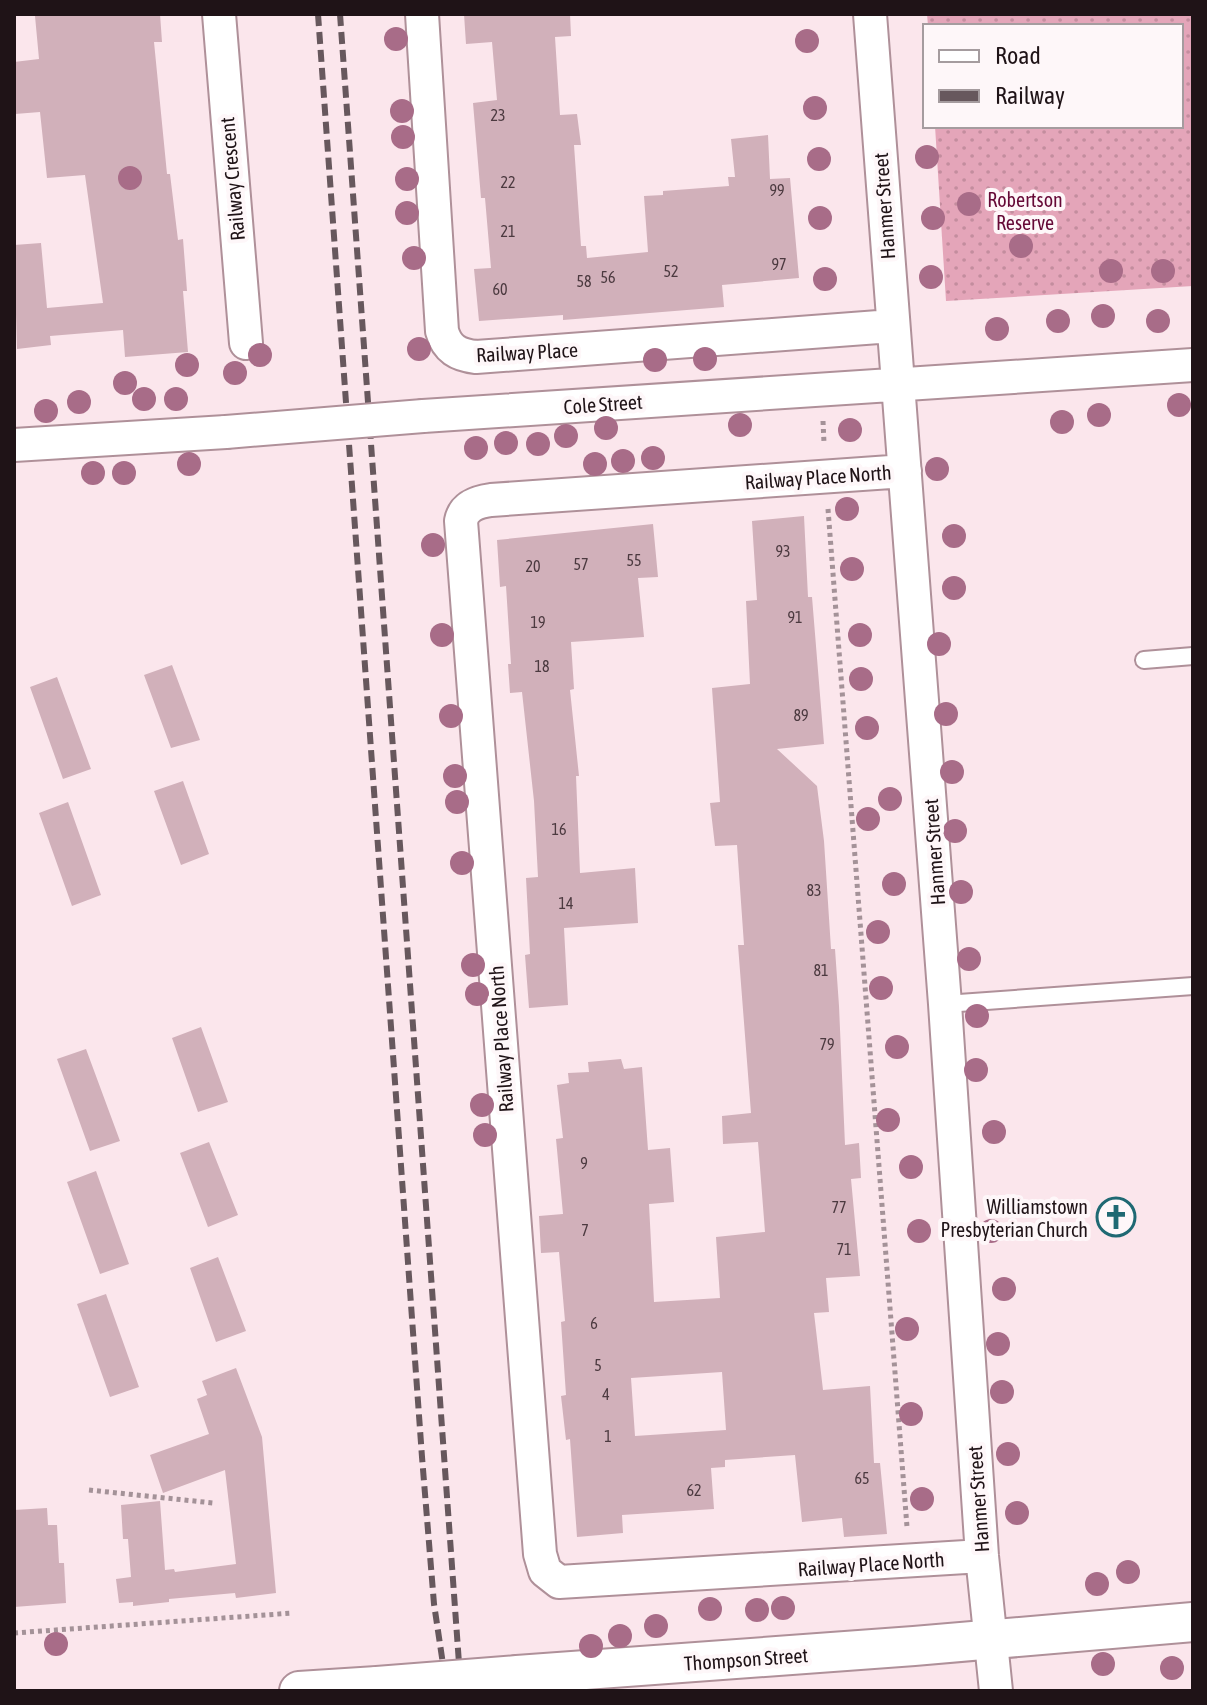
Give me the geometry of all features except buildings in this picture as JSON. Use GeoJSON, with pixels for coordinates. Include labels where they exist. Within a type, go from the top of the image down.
{"type":"FeatureCollection","features":[{"type":"Feature","properties":{"kind":"street","name":"Railway Crescent"},"geometry":{"type":"LineString","coordinates":[[219,14],[246,343]]}},
{"type":"Feature","properties":{"kind":"street","name":"Railway Place"},"geometry":{"type":"LineString","coordinates":[[422,14],[442,331],[452,349],[476,357],[892,326]]}},
{"type":"Feature","properties":{"kind":"street","name":"Hanmer Street"},"geometry":{"type":"LineString","coordinates":[[870,14],[945,1004],[982,1556],[996,1691]]}},
{"type":"Feature","properties":{"kind":"street","name":"Cole Street"},"geometry":{"type":"LineString","coordinates":[[14,445],[1193,365]]}},
{"type":"Feature","properties":{"kind":"street","name":"Railway Place North"},"geometry":{"type":"LineString","coordinates":[[905,471],[491,500],[474,504],[461,517],[540,1554],[545,1571],[559,1582],[909,1563],[982,1556]]}},
{"type":"Feature","properties":{"kind":"street","name":"Thompson Street"},"geometry":{"type":"LineString","coordinates":[[299,1691],[914,1646],[1193,1622]]}},
{"type":"Feature","properties":{"kind":"lane"},"geometry":{"type":"LineString","coordinates":[[1144,660],[1193,656]]}},
{"type":"Feature","properties":{"kind":"lane"},"geometry":{"type":"LineString","coordinates":[[945,1004],[1193,986]]}},
{"type":"Feature","properties":{"kind":"path"},"geometry":{"type":"LineString","coordinates":[[820,390],[909,1563]]}},
{"type":"Feature","properties":{"kind":"path"},"geometry":{"type":"LineString","coordinates":[[89,1490],[213,1503]]}},
{"type":"Feature","properties":{"kind":"path"},"geometry":{"type":"LineString","coordinates":[[14,1633],[293,1613]]}},
{"type":"Feature","properties":{"kind":"green space","name":"Robertson Reserve"},"geometry":{"type":"Polygon","coordinates":[[[927,14],[1193,14],[1193,286],[946,301],[935,128],[1183,128],[1183,24],[928,24],[927,14]]]}},
{"type":"Feature","properties":{"kind":"railway"},"geometry":{"type":"LineString","coordinates":[[318,14],[422,1457],[434,1604],[447,1691]]}},
{"type":"Feature","properties":{"kind":"railway"},"geometry":{"type":"LineString","coordinates":[[340,14],[461,1691]]}},
{"type":"Feature","properties":{"kind":"place","name":"Williamstown Presbyterian Church"},"geometry":{"type":"Point","coordinates":[1116,1217]}}]}
